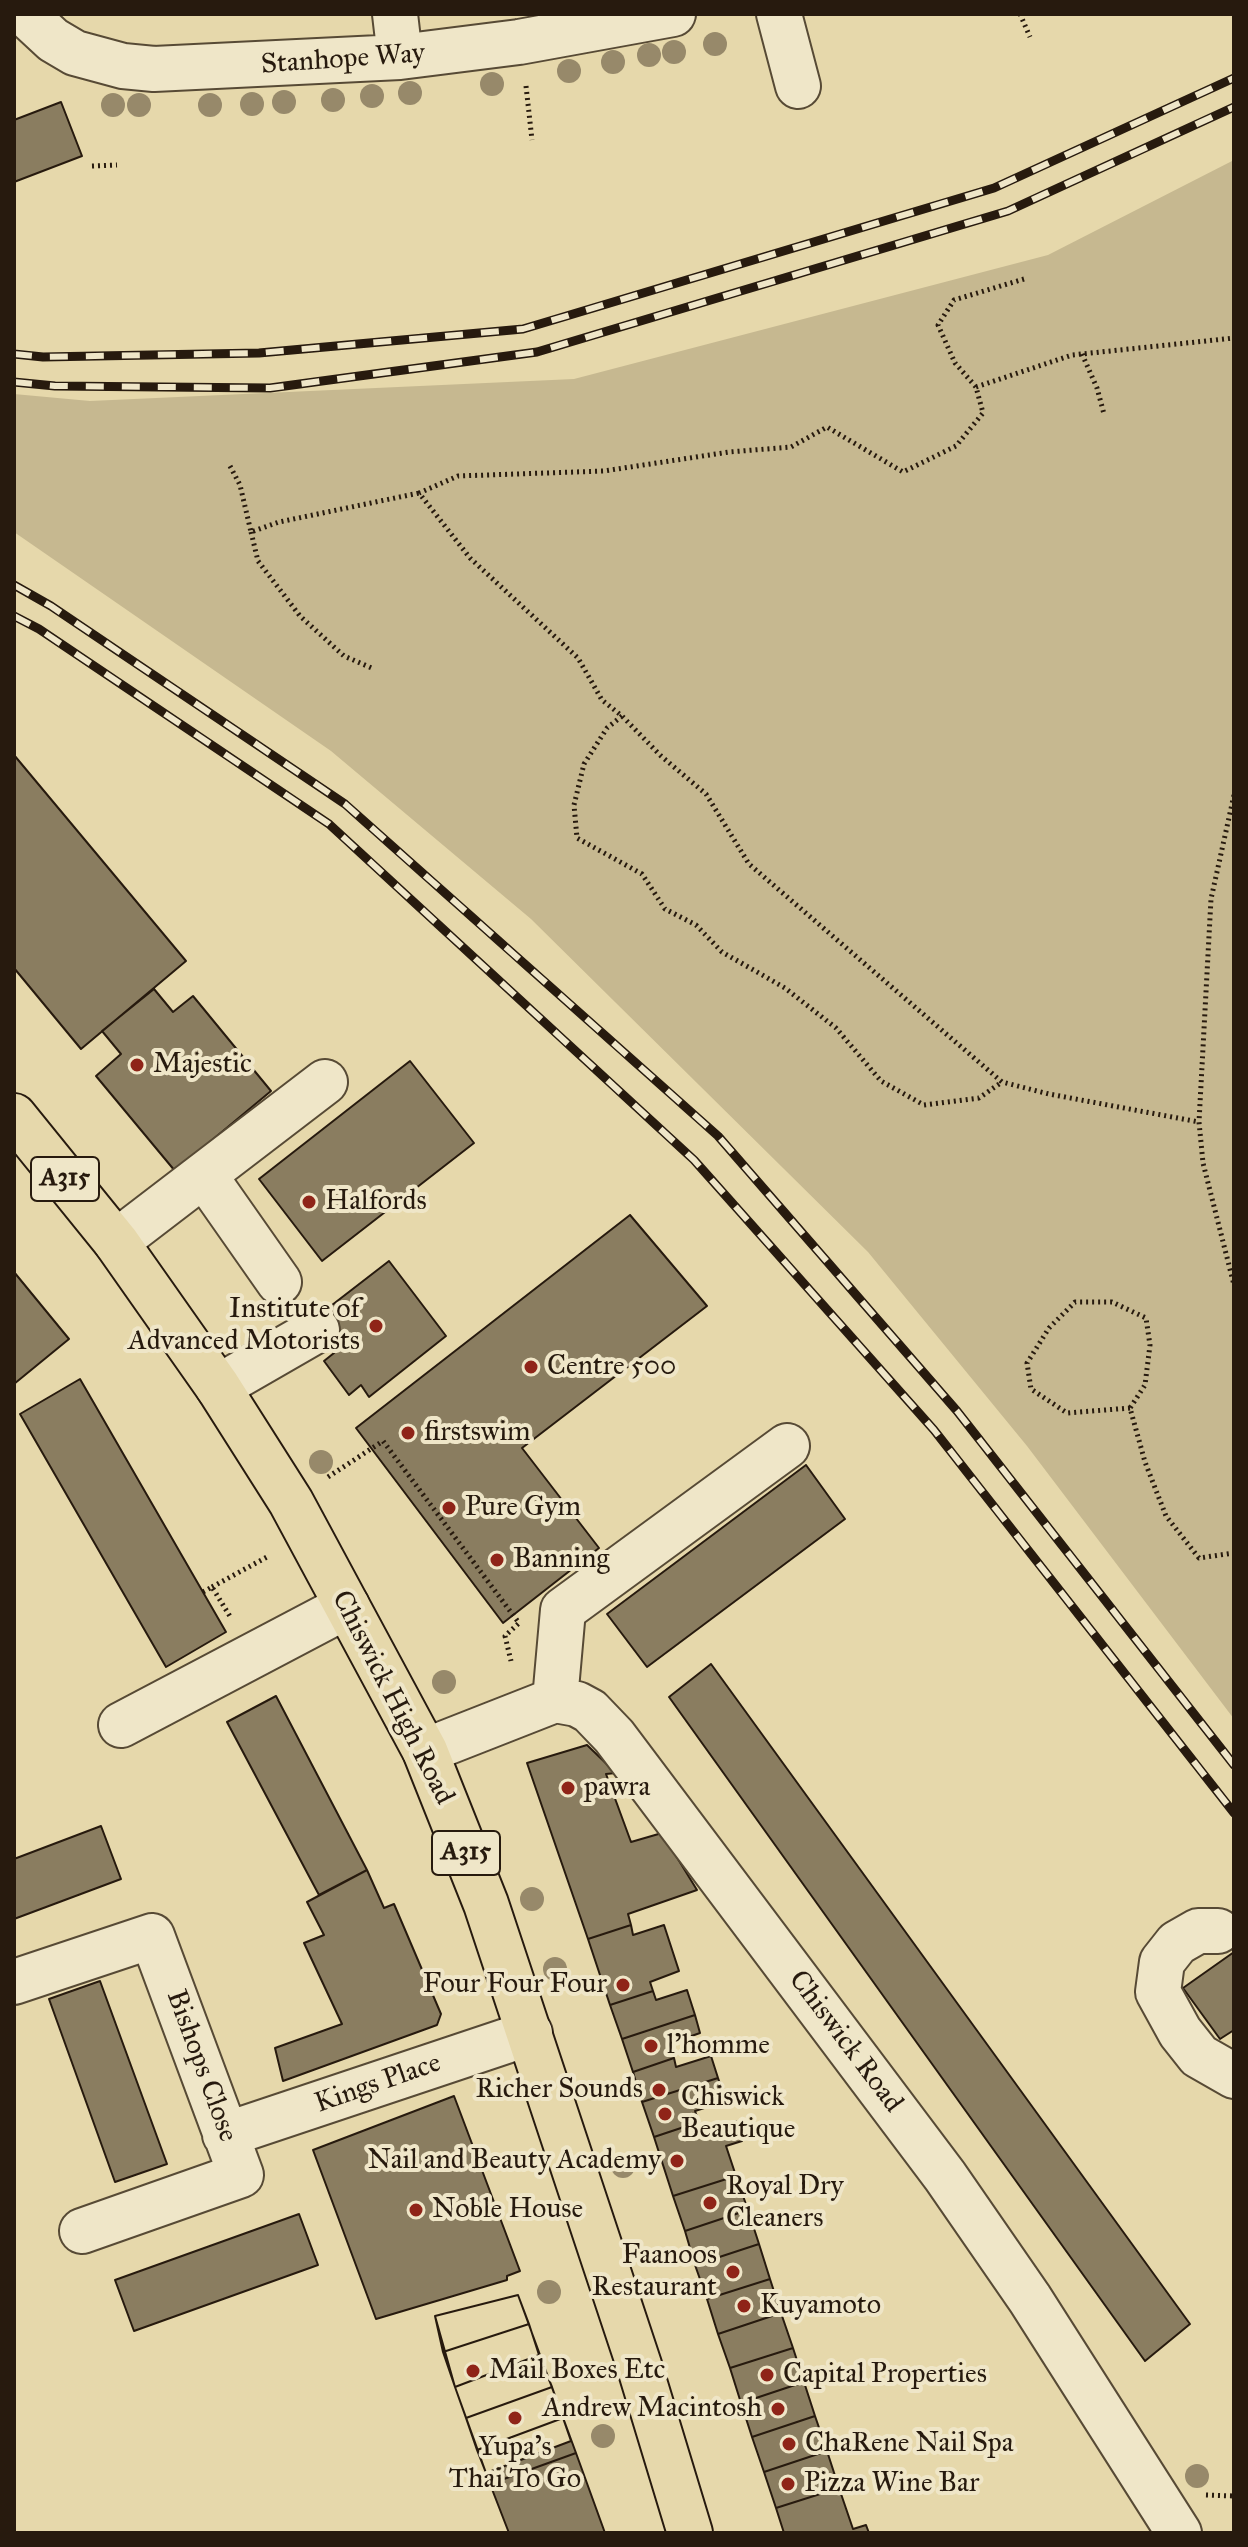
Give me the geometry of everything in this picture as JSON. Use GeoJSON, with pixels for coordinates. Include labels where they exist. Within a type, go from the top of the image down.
{"type":"FeatureCollection","features":[{"type":"Feature","properties":{"kind":"main road","name":"Chiswick High Road"},"geometry":{"type":"LineString","coordinates":[[14,1116],[116,1242],[218,1387],[291,1502],[425,1751],[486,1904],[691,2530]]}},
{"type":"Feature","properties":{"kind":"street"},"geometry":{"type":"LineString","coordinates":[[395,14],[400,57]]}},
{"type":"Feature","properties":{"kind":"street"},"geometry":{"type":"LineString","coordinates":[[779,14],[798,86]]}},
{"type":"Feature","properties":{"kind":"street","name":"Stanhope Way"},"geometry":{"type":"LineString","coordinates":[[23,23],[86,58],[154,69],[400,57],[481,48],[654,16]]}},
{"type":"Feature","properties":{"kind":"street"},"geometry":{"type":"LineString","coordinates":[[116,1242],[325,1082]]}},
{"type":"Feature","properties":{"kind":"street"},"geometry":{"type":"LineString","coordinates":[[204,1175],[279,1282]]}},
{"type":"Feature","properties":{"kind":"street"},"geometry":{"type":"LineString","coordinates":[[218,1387],[317,1330]]}},
{"type":"Feature","properties":{"kind":"street"},"geometry":{"type":"LineString","coordinates":[[425,1751],[539,1705],[563,1610],[787,1446]]}},
{"type":"Feature","properties":{"kind":"street"},"geometry":{"type":"LineString","coordinates":[[121,1725],[347,1606]]}},
{"type":"Feature","properties":{"kind":"street","name":"Chiswick Road"},"geometry":{"type":"LineString","coordinates":[[539,1705],[577,1704],[590,1711],[614,1736],[945,2176],[1030,2299],[1179,2533]]}},
{"type":"Feature","properties":{"kind":"street"},"geometry":{"type":"LineString","coordinates":[[1218,1931],[1198,1931],[1177,1943],[1162,1962],[1158,1992],[1180,2032],[1199,2056],[1234,2076]]}},
{"type":"Feature","properties":{"kind":"street","name":"Bishops Close"},"geometry":{"type":"LineString","coordinates":[[14,1982],[152,1936],[241,2175],[82,2231]]}},
{"type":"Feature","properties":{"kind":"street","name":"Kings Place"},"geometry":{"type":"LineString","coordinates":[[225,2135],[530,2033]]}},
{"type":"Feature","properties":{"kind":"path"},"geometry":{"type":"LineString","coordinates":[[1020,14],[1030,37]]}},
{"type":"Feature","properties":{"kind":"path"},"geometry":{"type":"LineString","coordinates":[[525,82],[532,140]]}},
{"type":"Feature","properties":{"kind":"path"},"geometry":{"type":"LineString","coordinates":[[92,166],[117,165]]}},
{"type":"Feature","properties":{"kind":"path"},"geometry":{"type":"LineString","coordinates":[[251,532],[279,522],[419,493],[458,476],[604,471],[729,452],[791,447],[827,427],[903,472],[956,446],[983,413],[976,387],[955,363],[938,325],[954,300],[1024,279]]}},
{"type":"Feature","properties":{"kind":"path"},"geometry":{"type":"LineString","coordinates":[[976,387],[1072,355],[1234,338]]}},
{"type":"Feature","properties":{"kind":"path"},"geometry":{"type":"LineString","coordinates":[[1082,354],[1104,414]]}},
{"type":"Feature","properties":{"kind":"path"},"geometry":{"type":"LineString","coordinates":[[230,466],[240,485],[258,561],[300,616],[344,656],[374,669]]}},
{"type":"Feature","properties":{"kind":"path"},"geometry":{"type":"LineString","coordinates":[[419,493],[470,558],[578,658],[602,700],[706,794],[749,864],[1002,1082],[1049,1094],[1199,1122]]}},
{"type":"Feature","properties":{"kind":"path"},"geometry":{"type":"LineString","coordinates":[[622,716],[607,728],[584,764],[574,805],[577,838],[642,874],[665,909],[696,925],[722,952],[785,988],[836,1028],[881,1081],[924,1105],[979,1098],[1002,1082]]}},
{"type":"Feature","properties":{"kind":"path"},"geometry":{"type":"LineString","coordinates":[[1234,795],[1211,899],[1199,1122],[1203,1163],[1234,1285]]}},
{"type":"Feature","properties":{"kind":"path"},"geometry":{"type":"LineString","coordinates":[[1130,1408],[1067,1413],[1031,1389],[1027,1363],[1049,1328],[1075,1302],[1112,1302],[1146,1318],[1150,1345],[1145,1385],[1130,1408],[1145,1462],[1166,1516],[1199,1558],[1234,1553]]}},
{"type":"Feature","properties":{"kind":"path"},"geometry":{"type":"LineString","coordinates":[[291,1502],[383,1441],[519,1623],[505,1636],[539,1705]]}},
{"type":"Feature","properties":{"kind":"path"},"geometry":{"type":"LineString","coordinates":[[212,1587],[267,1557]]}},
{"type":"Feature","properties":{"kind":"shaded area"},"geometry":{"type":"Polygon","coordinates":[[[1234,160],[1234,1719],[1027,1446],[868,1252],[531,919],[331,751],[14,532],[14,394],[90,401],[574,379],[1048,255],[1234,160]]]}},
{"type":"Feature","properties":{"kind":"building"},"geometry":{"type":"Polygon","coordinates":[[[61,102],[82,156],[14,182],[14,120],[61,102]]]}},
{"type":"Feature","properties":{"kind":"building"},"geometry":{"type":"Polygon","coordinates":[[[14,755],[186,961],[81,1049],[14,968],[14,755]]]}},
{"type":"Feature","properties":{"kind":"building"},"geometry":{"type":"Polygon","coordinates":[[[154,989],[173,1012],[193,996],[271,1091],[175,1171],[96,1076],[121,1054],[102,1031],[154,989]]]}},
{"type":"Feature","properties":{"kind":"building"},"geometry":{"type":"Polygon","coordinates":[[[410,1061],[474,1143],[322,1261],[259,1179],[410,1061]]]}},
{"type":"Feature","properties":{"kind":"building","name":"Centre 500"},"geometry":{"type":"Polygon","coordinates":[[[630,1215],[707,1306],[522,1448],[599,1548],[503,1623],[356,1428],[630,1215]]]}},
{"type":"Feature","properties":{"kind":"building","name":"Institute of Advanced Motorists"},"geometry":{"type":"Polygon","coordinates":[[[389,1261],[446,1336],[369,1397],[361,1385],[349,1395],[324,1361],[334,1353],[310,1322],[389,1261]]]}},
{"type":"Feature","properties":{"kind":"building"},"geometry":{"type":"Polygon","coordinates":[[[14,1272],[69,1339],[14,1384],[14,1272]]]}},
{"type":"Feature","properties":{"kind":"building"},"geometry":{"type":"Polygon","coordinates":[[[80,1379],[226,1632],[166,1667],[20,1414],[80,1379]]]}},
{"type":"Feature","properties":{"kind":"building"},"geometry":{"type":"Polygon","coordinates":[[[806,1465],[845,1519],[647,1667],[607,1614],[806,1465]]]}},
{"type":"Feature","properties":{"kind":"building"},"geometry":{"type":"Polygon","coordinates":[[[711,1664],[1190,2324],[1145,2361],[669,1697],[711,1664]]]}},
{"type":"Feature","properties":{"kind":"building"},"geometry":{"type":"Polygon","coordinates":[[[276,1696],[367,1870],[319,1895],[227,1722],[276,1696]]]}},
{"type":"Feature","properties":{"kind":"building"},"geometry":{"type":"Polygon","coordinates":[[[587,1745],[616,1773],[606,1774],[631,1842],[662,1833],[697,1890],[628,1914],[631,1925],[588,1939],[527,1763],[587,1745]]]}},
{"type":"Feature","properties":{"kind":"building"},"geometry":{"type":"Polygon","coordinates":[[[101,1826],[121,1879],[14,1919],[14,1859],[101,1826]]]}},
{"type":"Feature","properties":{"kind":"building"},"geometry":{"type":"Polygon","coordinates":[[[367,1870],[384,1908],[394,1904],[441,2014],[437,2025],[283,2081],[275,2048],[342,2024],[304,1943],[324,1935],[307,1902],[367,1870]]]}},
{"type":"Feature","properties":{"kind":"building"},"geometry":{"type":"Polygon","coordinates":[[[631,1925],[633,1935],[664,1925],[679,1971],[650,1982],[653,1991],[610,2005],[588,1939],[631,1925]]]}},
{"type":"Feature","properties":{"kind":"building"},"geometry":{"type":"Polygon","coordinates":[[[1234,1952],[1234,2030],[1220,2039],[1183,1988],[1234,1952]]]}},
{"type":"Feature","properties":{"kind":"building"},"geometry":{"type":"Polygon","coordinates":[[[100,1981],[167,2164],[115,2182],[49,1999],[100,1981]]]}},
{"type":"Feature","properties":{"kind":"building"},"geometry":{"type":"Polygon","coordinates":[[[687,1990],[695,2015],[622,2039],[610,2005],[653,1991],[656,2000],[687,1990]]]}},
{"type":"Feature","properties":{"kind":"building"},"geometry":{"type":"Polygon","coordinates":[[[695,2015],[700,2033],[669,2044],[674,2058],[633,2072],[622,2039],[695,2015]]]}},
{"type":"Feature","properties":{"kind":"building","name":"Richer Sounds"},"geometry":{"type":"Polygon","coordinates":[[[711,2056],[718,2078],[642,2102],[633,2072],[674,2058],[676,2067],[711,2056]]]}},
{"type":"Feature","properties":{"kind":"building"},"geometry":{"type":"Polygon","coordinates":[[[718,2078],[726,2101],[695,2111],[699,2122],[654,2137],[642,2102],[718,2078]]]}},
{"type":"Feature","properties":{"kind":"building","name":"Noble House"},"geometry":{"type":"Polygon","coordinates":[[[454,2096],[520,2271],[507,2276],[507,2280],[376,2319],[313,2150],[454,2096]]]}},
{"type":"Feature","properties":{"kind":"building"},"geometry":{"type":"Polygon","coordinates":[[[736,2121],[742,2141],[726,2146],[736,2176],[673,2196],[654,2137],[699,2122],[702,2132],[736,2121]]]}},
{"type":"Feature","properties":{"kind":"building","name":"Royal Dry Cleaners"},"geometry":{"type":"Polygon","coordinates":[[[736,2176],[748,2210],[685,2231],[673,2196],[736,2176]]]}},
{"type":"Feature","properties":{"kind":"building"},"geometry":{"type":"Polygon","coordinates":[[[748,2210],[759,2244],[695,2265],[685,2231],[748,2210]]]}},
{"type":"Feature","properties":{"kind":"building"},"geometry":{"type":"Polygon","coordinates":[[[299,2214],[318,2265],[134,2331],[115,2280],[299,2214]]]}},
{"type":"Feature","properties":{"kind":"building","name":"Faanoos Restaurant"},"geometry":{"type":"Polygon","coordinates":[[[759,2244],[770,2279],[707,2299],[695,2265],[759,2244]]]}},
{"type":"Feature","properties":{"kind":"building","name":"Kuyamoto"},"geometry":{"type":"Polygon","coordinates":[[[770,2279],[781,2313],[718,2334],[707,2299],[770,2279]]]}},
{"type":"Feature","properties":{"kind":"building"},"geometry":{"type":"Polygon","coordinates":[[[518,2295],[529,2324],[443,2352],[435,2316],[518,2295]]]}},
{"type":"Feature","properties":{"kind":"building"},"geometry":{"type":"Polygon","coordinates":[[[518,2295],[576,2453],[490,2484],[455,2387],[435,2316],[518,2295]]]}},
{"type":"Feature","properties":{"kind":"building"},"geometry":{"type":"Polygon","coordinates":[[[781,2313],[793,2348],[730,2368],[718,2334],[781,2313]]]}},
{"type":"Feature","properties":{"kind":"building","name":"Mail Boxes Etc"},"geometry":{"type":"Polygon","coordinates":[[[529,2324],[539,2355],[455,2387],[443,2352],[529,2324]]]}},
{"type":"Feature","properties":{"kind":"building","name":"Capital Properties"},"geometry":{"type":"Polygon","coordinates":[[[793,2348],[804,2382],[741,2403],[730,2368],[793,2348]]]}},
{"type":"Feature","properties":{"kind":"building"},"geometry":{"type":"Polygon","coordinates":[[[539,2355],[552,2387],[466,2418],[455,2387],[539,2355]]]}},
{"type":"Feature","properties":{"kind":"building","name":"Andrew Macintosh"},"geometry":{"type":"Polygon","coordinates":[[[804,2382],[815,2416],[752,2437],[741,2403],[804,2382]]]}},
{"type":"Feature","properties":{"kind":"building","name":"Yupa's Thai To Go"},"geometry":{"type":"Polygon","coordinates":[[[552,2387],[563,2418],[477,2450],[466,2418],[552,2387]]]}},
{"type":"Feature","properties":{"kind":"building","name":"ChaRene Nail Spa"},"geometry":{"type":"Polygon","coordinates":[[[815,2416],[827,2451],[764,2472],[752,2437],[815,2416]]]}},
{"type":"Feature","properties":{"kind":"building"},"geometry":{"type":"Polygon","coordinates":[[[563,2418],[571,2441],[486,2473],[477,2450],[563,2418]]]}},
{"type":"Feature","properties":{"kind":"building"},"geometry":{"type":"Polygon","coordinates":[[[827,2451],[839,2488],[776,2508],[764,2472],[827,2451]]]}},
{"type":"Feature","properties":{"kind":"building"},"geometry":{"type":"Polygon","coordinates":[[[576,2453],[605,2533],[509,2533],[490,2484],[576,2453]]]}},
{"type":"Feature","properties":{"kind":"building"},"geometry":{"type":"Polygon","coordinates":[[[839,2488],[853,2529],[866,2525],[869,2533],[784,2533],[776,2508],[839,2488]]]}},
{"type":"Feature","properties":{"kind":"railway"},"geometry":{"type":"LineString","coordinates":[[14,354],[43,357],[259,353],[523,329],[994,188],[1234,78]]}},
{"type":"Feature","properties":{"kind":"railway"},"geometry":{"type":"LineString","coordinates":[[14,382],[55,386],[270,388],[537,352],[1008,211],[1234,107]]}},
{"type":"Feature","properties":{"kind":"railway"},"geometry":{"type":"LineString","coordinates":[[14,585],[51,606],[345,804],[718,1136],[957,1411],[1234,1765]]}},
{"type":"Feature","properties":{"kind":"railway"},"geometry":{"type":"LineString","coordinates":[[14,616],[39,629],[329,824],[694,1160],[934,1430],[1234,1813]]}},
{"type":"Feature","properties":{"kind":"place","name":"Majestic"},"geometry":{"type":"Point","coordinates":[137,1065]}},
{"type":"Feature","properties":{"kind":"place","name":"Halfords"},"geometry":{"type":"Point","coordinates":[309,1202]}},
{"type":"Feature","properties":{"kind":"place","name":"Institute of Advanced Motorists"},"geometry":{"type":"Point","coordinates":[376,1326]}},
{"type":"Feature","properties":{"kind":"place","name":"Centre 500"},"geometry":{"type":"Point","coordinates":[531,1367]}},
{"type":"Feature","properties":{"kind":"place","name":"firstswim"},"geometry":{"type":"Point","coordinates":[408,1433]}},
{"type":"Feature","properties":{"kind":"place","name":"Pure Gym"},"geometry":{"type":"Point","coordinates":[449,1508]}},
{"type":"Feature","properties":{"kind":"place","name":"Banning"},"geometry":{"type":"Point","coordinates":[497,1560]}},
{"type":"Feature","properties":{"kind":"place","name":"pawra"},"geometry":{"type":"Point","coordinates":[568,1788]}},
{"type":"Feature","properties":{"kind":"place","name":"Four Four Four"},"geometry":{"type":"Point","coordinates":[623,1985]}},
{"type":"Feature","properties":{"kind":"place","name":"l'homme"},"geometry":{"type":"Point","coordinates":[651,2046]}},
{"type":"Feature","properties":{"kind":"place","name":"Richer Sounds"},"geometry":{"type":"Point","coordinates":[659,2090]}},
{"type":"Feature","properties":{"kind":"place","name":"Chiswick Beautique"},"geometry":{"type":"Point","coordinates":[665,2114]}},
{"type":"Feature","properties":{"kind":"place","name":"Nail and Beauty Academy"},"geometry":{"type":"Point","coordinates":[677,2161]}},
{"type":"Feature","properties":{"kind":"place","name":"Royal Dry Cleaners"},"geometry":{"type":"Point","coordinates":[710,2203]}},
{"type":"Feature","properties":{"kind":"place","name":"Noble House"},"geometry":{"type":"Point","coordinates":[416,2210]}},
{"type":"Feature","properties":{"kind":"place","name":"Faanoos Restaurant"},"geometry":{"type":"Point","coordinates":[733,2272]}},
{"type":"Feature","properties":{"kind":"place","name":"Kuyamoto"},"geometry":{"type":"Point","coordinates":[744,2306]}},
{"type":"Feature","properties":{"kind":"place","name":"Mail Boxes Etc"},"geometry":{"type":"Point","coordinates":[473,2371]}},
{"type":"Feature","properties":{"kind":"place","name":"Capital Properties"},"geometry":{"type":"Point","coordinates":[767,2375]}},
{"type":"Feature","properties":{"kind":"place","name":"Andrew Macintosh"},"geometry":{"type":"Point","coordinates":[778,2409]}},
{"type":"Feature","properties":{"kind":"place","name":"Yupa's Thai To Go"},"geometry":{"type":"Point","coordinates":[515,2418]}},
{"type":"Feature","properties":{"kind":"place","name":"ChaRene Nail Spa"},"geometry":{"type":"Point","coordinates":[789,2444]}},
{"type":"Feature","properties":{"kind":"place","name":"Pizza Wine Bar"},"geometry":{"type":"Point","coordinates":[788,2484]}}]}
